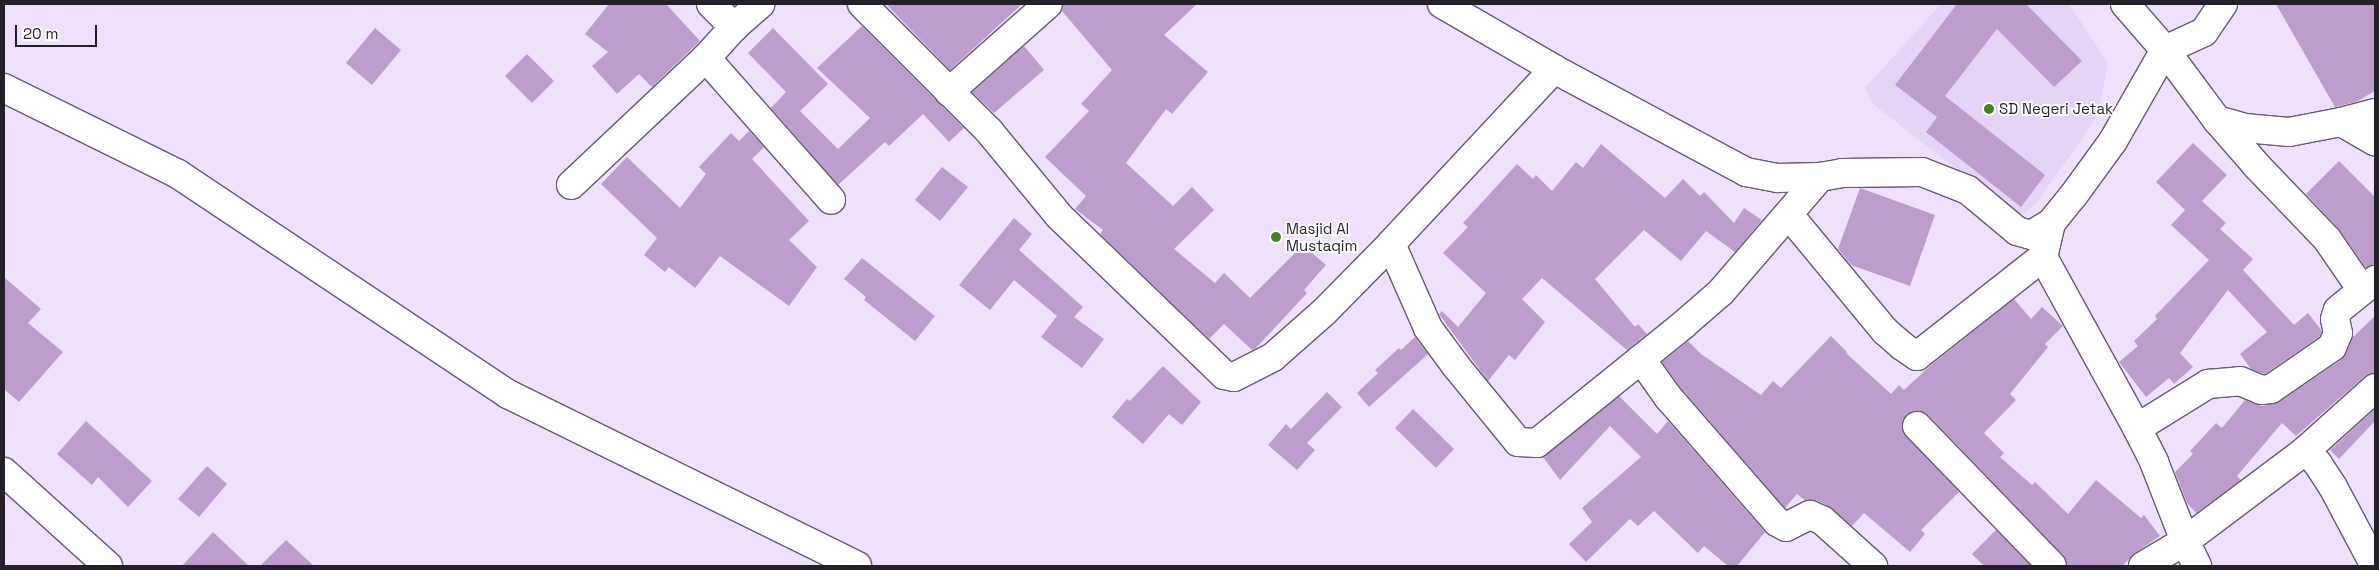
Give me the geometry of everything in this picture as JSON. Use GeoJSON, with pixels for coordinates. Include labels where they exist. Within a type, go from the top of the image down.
{"type":"FeatureCollection","features":[{"type":"Feature","properties":{"kind":"street"},"geometry":{"type":"LineString","coordinates":[[711,4],[734,27]]}},
{"type":"Feature","properties":{"kind":"street"},"geometry":{"type":"LineString","coordinates":[[571,185],[706,58],[734,27],[760,4]]}},
{"type":"Feature","properties":{"kind":"street"},"geometry":{"type":"LineString","coordinates":[[862,4],[988,131],[1059,216],[1224,375],[1234,377],[1273,357],[1324,312],[1391,244],[1554,69]]}},
{"type":"Feature","properties":{"kind":"street"},"geometry":{"type":"LineString","coordinates":[[949,92],[1048,4]]}},
{"type":"Feature","properties":{"kind":"street"},"geometry":{"type":"LineString","coordinates":[[1442,4],[1554,69],[1746,172],[1777,178],[1820,178],[1842,173],[1922,172],[1968,190],[2017,230],[2030,234],[2051,223]]}},
{"type":"Feature","properties":{"kind":"street"},"geometry":{"type":"LineString","coordinates":[[2125,4],[2165,50],[2217,120],[2257,166],[2369,285],[2338,310],[2335,319],[2338,333],[2332,347],[2271,389],[2261,390],[2240,381],[2208,384],[2137,428]]}},
{"type":"Feature","properties":{"kind":"street"},"geometry":{"type":"LineString","coordinates":[[1789,215],[1886,331],[1902,346],[1917,356],[2043,258],[2051,223],[2113,141],[2165,50],[2204,32],[2223,4]]}},
{"type":"Feature","properties":{"kind":"street"},"geometry":{"type":"LineString","coordinates":[[706,58],[831,200]]}},
{"type":"Feature","properties":{"kind":"street"},"geometry":{"type":"LineString","coordinates":[[4,88],[178,174],[508,394],[857,566]]}},
{"type":"Feature","properties":{"kind":"street"},"geometry":{"type":"LineString","coordinates":[[2217,120],[2245,128],[2289,132],[2375,113]]}},
{"type":"Feature","properties":{"kind":"street"},"geometry":{"type":"LineString","coordinates":[[2341,122],[2375,142]]}},
{"type":"Feature","properties":{"kind":"street"},"geometry":{"type":"LineString","coordinates":[[1391,244],[1428,328],[1456,366],[1518,442],[1537,443],[1721,292],[1820,178]]}},
{"type":"Feature","properties":{"kind":"street"},"geometry":{"type":"LineString","coordinates":[[2043,258],[2154,462],[2196,566]]}},
{"type":"Feature","properties":{"kind":"street"},"geometry":{"type":"LineString","coordinates":[[1641,359],[1668,397],[1777,522],[1786,527],[1810,515],[1822,520],[1873,566]]}},
{"type":"Feature","properties":{"kind":"street"},"geometry":{"type":"LineString","coordinates":[[2143,566],[2185,541],[2306,450],[2375,388]]}},
{"type":"Feature","properties":{"kind":"street"},"geometry":{"type":"LineString","coordinates":[[1917,426],[2052,566]]}},
{"type":"Feature","properties":{"kind":"street"},"geometry":{"type":"LineString","coordinates":[[2306,450],[2318,464],[2332,487],[2374,566]]}},
{"type":"Feature","properties":{"kind":"street"},"geometry":{"type":"LineString","coordinates":[[4,472],[108,566]]}},
{"type":"Feature","properties":{"kind":"shaded area","name":"SD Negeri Jetak"},"geometry":{"type":"Polygon","coordinates":[[[1941,4],[2069,4],[2108,63],[2098,114],[2035,205],[2022,215],[1999,203],[1873,104],[1865,88],[1941,4]]]}},
{"type":"Feature","properties":{"kind":"building"},"geometry":{"type":"Polygon","coordinates":[[[609,4],[666,4],[700,41],[652,87],[639,74],[617,94],[592,66],[608,52],[585,34],[609,4]]]}},
{"type":"Feature","properties":{"kind":"building"},"geometry":{"type":"Polygon","coordinates":[[[886,4],[1022,4],[950,70],[886,4]]]}},
{"type":"Feature","properties":{"kind":"building"},"geometry":{"type":"Polygon","coordinates":[[[1063,4],[1197,4],[1164,35],[1208,72],[1172,114],[1166,109],[1126,163],[1173,206],[1192,187],[1214,210],[1174,249],[1215,283],[1224,273],[1250,298],[1303,245],[1326,265],[1304,290],[1307,293],[1256,348],[1252,350],[1224,324],[1209,339],[1100,234],[1103,230],[1075,209],[1086,196],[1045,157],[1089,111],[1081,104],[1112,70],[1062,11],[1063,4]]]}},
{"type":"Feature","properties":{"kind":"building"},"geometry":{"type":"Polygon","coordinates":[[[1957,4],[2026,4],[2082,61],[2054,87],[1997,29],[1945,96],[2045,175],[2021,207],[1926,132],[1937,117],[1895,85],[1957,4]]]}},
{"type":"Feature","properties":{"kind":"building"},"geometry":{"type":"Polygon","coordinates":[[[2276,4],[2375,4],[2375,91],[2356,102],[2335,107],[2276,4]]]}},
{"type":"Feature","properties":{"kind":"building"},"geometry":{"type":"Polygon","coordinates":[[[862,26],[964,128],[949,142],[923,114],[889,146],[885,142],[838,185],[771,108],[786,92],[748,53],[773,28],[828,84],[800,111],[838,149],[870,118],[817,68],[862,26]]]}},
{"type":"Feature","properties":{"kind":"building"},"geometry":{"type":"Polygon","coordinates":[[[375,28],[401,50],[372,85],[346,63],[375,28]]]}},
{"type":"Feature","properties":{"kind":"building"},"geometry":{"type":"Polygon","coordinates":[[[1024,46],[1044,70],[994,113],[972,92],[1024,46]]]}},
{"type":"Feature","properties":{"kind":"building"},"geometry":{"type":"Polygon","coordinates":[[[527,54],[554,81],[532,103],[505,76],[527,54]]]}},
{"type":"Feature","properties":{"kind":"building"},"geometry":{"type":"Polygon","coordinates":[[[749,131],[764,147],[752,159],[809,221],[789,240],[817,267],[789,306],[720,256],[695,288],[669,267],[665,272],[644,255],[657,238],[601,184],[627,157],[680,208],[706,174],[699,167],[731,133],[739,141],[749,131]]]}},
{"type":"Feature","properties":{"kind":"building"},"geometry":{"type":"Polygon","coordinates":[[[2193,143],[2227,175],[2202,201],[2226,223],[2220,229],[2253,259],[2243,270],[2294,325],[2308,313],[2322,331],[2319,337],[2265,374],[2251,369],[2240,354],[2267,332],[2228,290],[2180,353],[2193,367],[2174,384],[2169,378],[2146,397],[2119,362],[2138,346],[2134,341],[2157,319],[2155,316],[2209,260],[2171,225],[2185,210],[2156,182],[2193,143]]]}},
{"type":"Feature","properties":{"kind":"building"},"geometry":{"type":"Polygon","coordinates":[[[1601,144],[1665,198],[1683,179],[1700,196],[1704,192],[1734,223],[1744,208],[1762,220],[1735,252],[1706,231],[1681,261],[1644,230],[1595,279],[1635,327],[1638,324],[1647,334],[1627,350],[1542,278],[1522,299],[1545,322],[1515,360],[1509,355],[1488,381],[1439,314],[1442,311],[1458,327],[1486,293],[1443,253],[1468,227],[1463,223],[1517,164],[1533,179],[1536,175],[1552,191],[1576,162],[1583,168],[1601,144]]]}},
{"type":"Feature","properties":{"kind":"building"},"geometry":{"type":"Polygon","coordinates":[[[2339,161],[2375,197],[2375,265],[2366,268],[2338,228],[2306,194],[2339,161]]]}},
{"type":"Feature","properties":{"kind":"building"},"geometry":{"type":"Polygon","coordinates":[[[942,167],[968,187],[940,221],[915,200],[942,167]]]}},
{"type":"Feature","properties":{"kind":"building"},"geometry":{"type":"Polygon","coordinates":[[[1860,188],[1935,215],[1910,286],[1851,265],[1838,249],[1860,188]]]}},
{"type":"Feature","properties":{"kind":"building"},"geometry":{"type":"Polygon","coordinates":[[[1014,218],[1032,234],[1019,250],[1083,307],[1074,317],[1104,339],[1082,368],[1041,337],[1057,316],[1014,280],[990,310],[959,285],[1014,218]]]}},
{"type":"Feature","properties":{"kind":"building"},"geometry":{"type":"Polygon","coordinates":[[[862,258],[935,316],[915,341],[864,300],[866,297],[844,279],[862,258]]]}},
{"type":"Feature","properties":{"kind":"building"},"geometry":{"type":"Polygon","coordinates":[[[4,277],[41,309],[28,323],[63,352],[19,402],[4,389],[4,277]]]}},
{"type":"Feature","properties":{"kind":"building"},"geometry":{"type":"Polygon","coordinates":[[[2014,299],[2031,319],[2042,307],[2063,326],[2045,344],[2048,347],[2010,394],[2016,400],[1984,433],[2004,453],[2000,457],[2032,485],[2035,482],[2068,514],[2096,480],[2141,518],[2144,515],[2160,536],[2135,553],[2122,566],[2067,566],[2063,555],[1928,415],[1921,411],[1913,411],[1906,415],[1902,422],[1902,430],[1959,492],[1921,530],[1925,534],[1910,552],[1864,513],[1852,526],[1828,506],[1816,500],[1805,500],[1797,494],[1785,508],[1680,387],[1662,362],[1688,341],[1701,354],[1761,395],[1773,381],[1781,388],[1831,336],[1846,353],[1891,394],[1899,385],[1904,390],[1930,366],[2014,299]]]}},
{"type":"Feature","properties":{"kind":"building"},"geometry":{"type":"Polygon","coordinates":[[[2375,316],[2375,373],[2365,376],[2296,436],[2282,423],[2237,476],[2241,480],[2196,513],[2187,503],[2175,472],[2193,454],[2190,451],[2216,423],[2222,428],[2245,400],[2262,406],[2279,402],[2341,360],[2353,337],[2375,316]]]}},
{"type":"Feature","properties":{"kind":"building"},"geometry":{"type":"Polygon","coordinates":[[[1415,337],[1428,354],[1369,407],[1357,393],[1378,373],[1375,370],[1399,348],[1401,350],[1415,337]]]}},
{"type":"Feature","properties":{"kind":"building"},"geometry":{"type":"Polygon","coordinates":[[[1163,366],[1201,402],[1182,425],[1169,414],[1143,444],[1112,417],[1127,399],[1130,401],[1163,366]]]}},
{"type":"Feature","properties":{"kind":"building"},"geometry":{"type":"Polygon","coordinates":[[[1327,392],[1342,407],[1307,443],[1315,450],[1297,470],[1268,445],[1286,424],[1291,429],[1327,392]]]}},
{"type":"Feature","properties":{"kind":"building"},"geometry":{"type":"Polygon","coordinates":[[[1619,396],[1657,434],[1668,421],[1765,532],[1737,566],[1728,566],[1704,546],[1698,553],[1654,511],[1638,526],[1630,519],[1586,562],[1569,544],[1592,522],[1582,508],[1641,457],[1610,426],[1560,480],[1543,457],[1619,396]]]}},
{"type":"Feature","properties":{"kind":"building"},"geometry":{"type":"Polygon","coordinates":[[[1413,409],[1454,449],[1436,468],[1395,428],[1413,409]]]}},
{"type":"Feature","properties":{"kind":"building"},"geometry":{"type":"Polygon","coordinates":[[[2375,409],[2375,421],[2339,459],[2330,450],[2375,409]]]}},
{"type":"Feature","properties":{"kind":"building"},"geometry":{"type":"Polygon","coordinates":[[[86,421],[152,481],[128,507],[98,477],[92,485],[57,454],[86,421]]]}},
{"type":"Feature","properties":{"kind":"building"},"geometry":{"type":"Polygon","coordinates":[[[207,466],[227,484],[199,517],[178,499],[207,466]]]}},
{"type":"Feature","properties":{"kind":"building"},"geometry":{"type":"Polygon","coordinates":[[[1996,530],[2031,566],[1984,566],[1972,554],[1996,530]]]}},
{"type":"Feature","properties":{"kind":"building"},"geometry":{"type":"Polygon","coordinates":[[[213,532],[249,566],[182,566],[213,532]]]}},
{"type":"Feature","properties":{"kind":"building"},"geometry":{"type":"Polygon","coordinates":[[[286,540],[314,566],[260,566],[286,540]]]}},
{"type":"Feature","properties":{"kind":"place","name":"SD Negeri Jetak"},"geometry":{"type":"Point","coordinates":[1989,109]}},
{"type":"Feature","properties":{"kind":"place","name":"Masjid Al Mustaqim"},"geometry":{"type":"Point","coordinates":[1276,237]}}]}
